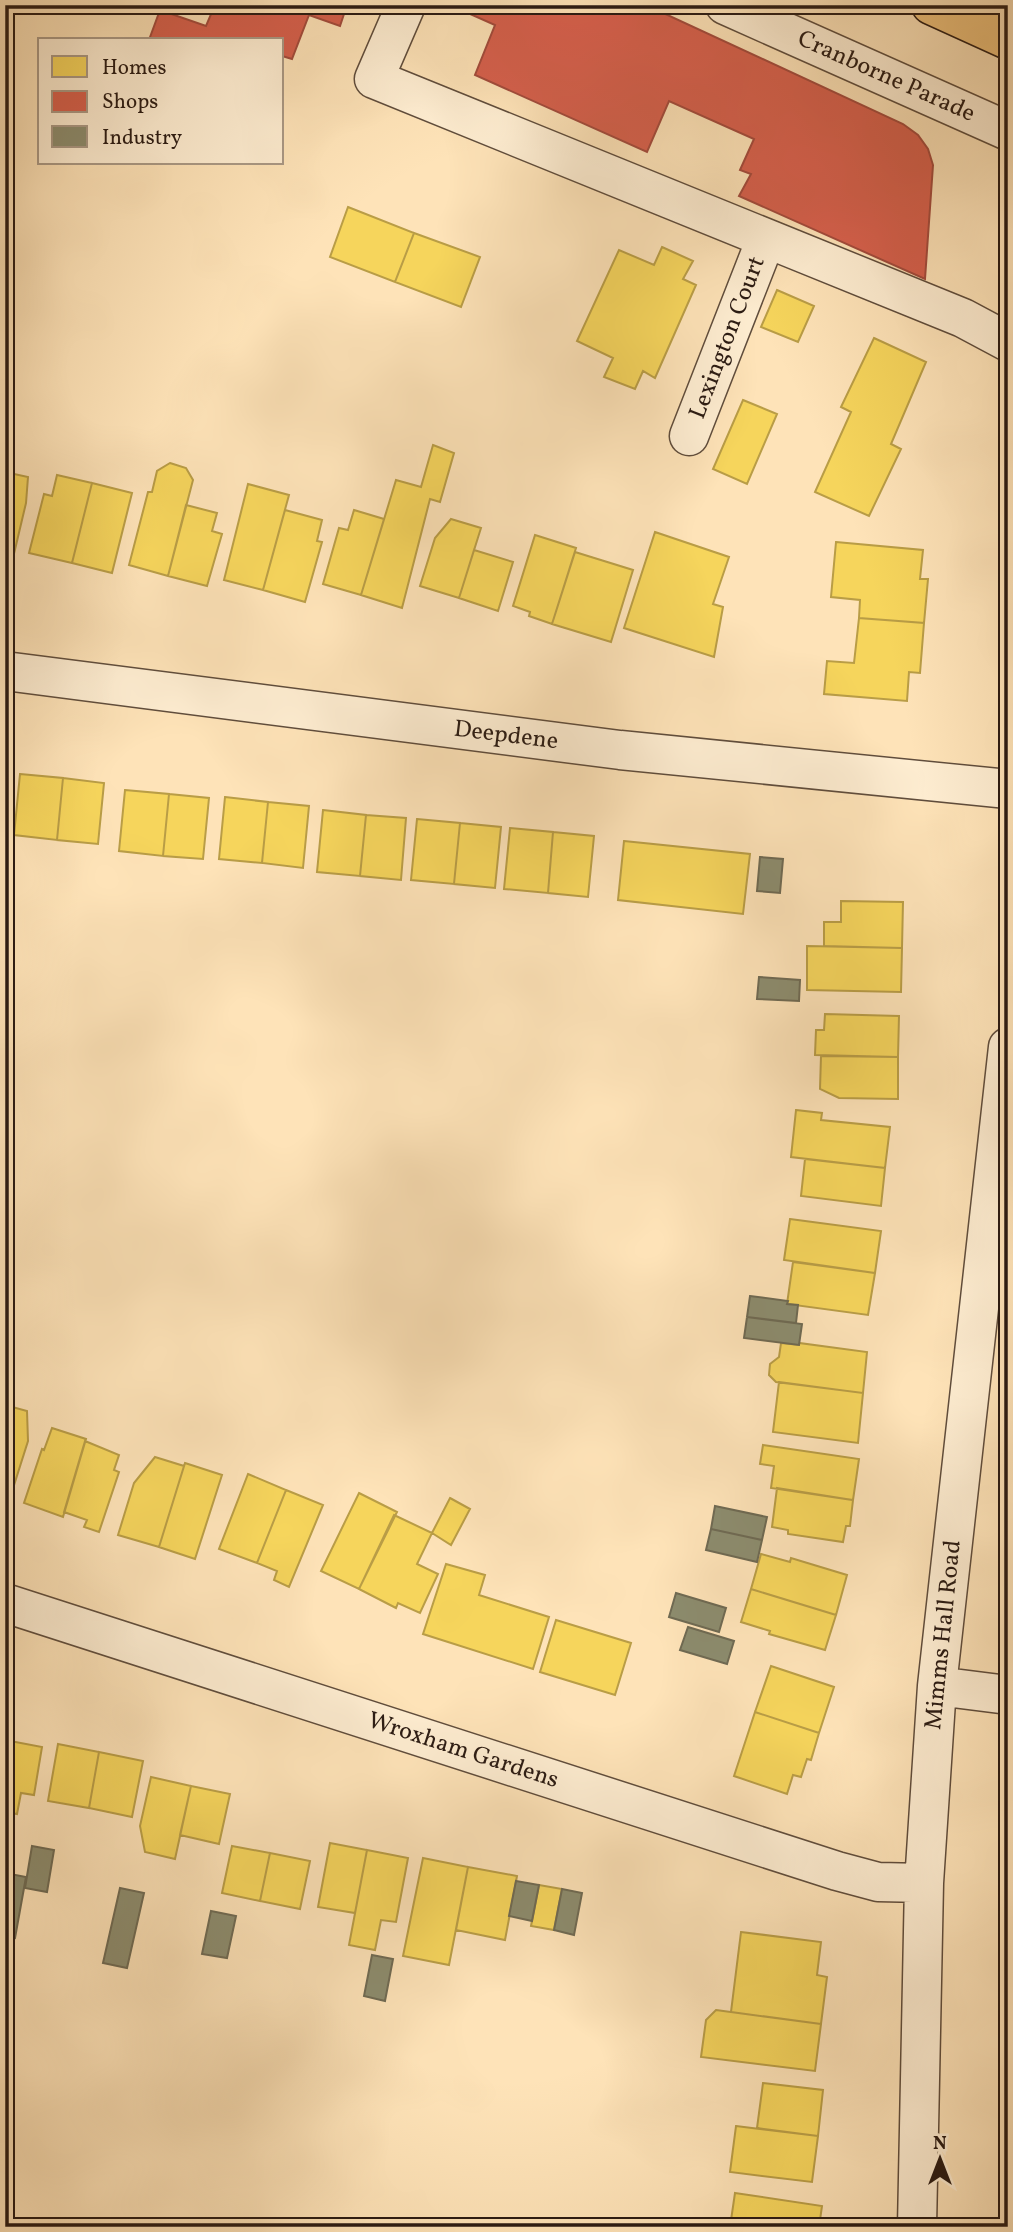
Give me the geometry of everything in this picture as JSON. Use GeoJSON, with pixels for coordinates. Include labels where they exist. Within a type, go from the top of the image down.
{"type":"FeatureCollection","features":[{"type":"Feature","properties":{"kind":"main road"},"geometry":{"type":"LineString","coordinates":[[930,5],[1008,40]]}},
{"type":"Feature","properties":{"kind":"street"},"geometry":{"type":"LineString","coordinates":[[406,5],[374,79],[963,318],[1008,342]]}},
{"type":"Feature","properties":{"kind":"street","name":"Cranborne Parade"},"geometry":{"type":"LineString","coordinates":[[725,5],[1008,131]]}},
{"type":"Feature","properties":{"kind":"street"},"geometry":{"type":"LineString","coordinates":[[1008,131],[1008,147]]}},
{"type":"Feature","properties":{"kind":"street","name":"Lexington Court"},"geometry":{"type":"LineString","coordinates":[[689,436],[766,239]]}},
{"type":"Feature","properties":{"kind":"street","name":"Deepdene"},"geometry":{"type":"LineString","coordinates":[[5,671],[620,750],[1008,789]]}},
{"type":"Feature","properties":{"kind":"street","name":"Mimms Hall Road"},"geometry":{"type":"LineString","coordinates":[[917,2227],[924,1883],[937,1686],[1008,1047]]}},
{"type":"Feature","properties":{"kind":"street","name":"Wroxham Gardens"},"geometry":{"type":"LineString","coordinates":[[5,1603],[837,1871],[878,1882],[924,1883]]}},
{"type":"Feature","properties":{"kind":"street"},"geometry":{"type":"LineString","coordinates":[[937,1686],[1008,1695]]}},
{"type":"Feature","properties":{"kind":"building: Homes"},"geometry":{"type":"Polygon","coordinates":[[[348,207],[414,233],[395,282],[330,257],[348,207]]]}},
{"type":"Feature","properties":{"kind":"building: Homes"},"geometry":{"type":"Polygon","coordinates":[[[414,233],[480,257],[461,307],[395,282],[414,233]]]}},
{"type":"Feature","properties":{"kind":"building: Homes"},"geometry":{"type":"Polygon","coordinates":[[[662,247],[693,261],[683,279],[696,285],[655,378],[643,371],[635,389],[604,377],[613,358],[577,341],[619,250],[654,265],[662,247]]]}},
{"type":"Feature","properties":{"kind":"building: Homes"},"geometry":{"type":"Polygon","coordinates":[[[777,290],[814,306],[798,342],[761,327],[777,290]]]}},
{"type":"Feature","properties":{"kind":"building: Homes"},"geometry":{"type":"Polygon","coordinates":[[[874,338],[926,362],[891,444],[901,449],[869,516],[815,492],[851,412],[841,407],[874,338]]]}},
{"type":"Feature","properties":{"kind":"building: Homes"},"geometry":{"type":"Polygon","coordinates":[[[743,400],[777,414],[747,484],[713,469],[743,400]]]}},
{"type":"Feature","properties":{"kind":"building: Homes"},"geometry":{"type":"Polygon","coordinates":[[[433,445],[454,453],[440,502],[430,499],[402,608],[361,595],[396,480],[421,487],[433,445]]]}},
{"type":"Feature","properties":{"kind":"building: Homes"},"geometry":{"type":"Polygon","coordinates":[[[170,463],[186,468],[193,480],[168,576],[129,565],[148,492],[152,492],[157,471],[170,463]]]}},
{"type":"Feature","properties":{"kind":"building: Homes"},"geometry":{"type":"Polygon","coordinates":[[[5,472],[28,477],[26,503],[13,558],[5,556],[5,472]]]}},
{"type":"Feature","properties":{"kind":"building: Homes"},"geometry":{"type":"Polygon","coordinates":[[[57,475],[92,483],[72,563],[29,553],[44,494],[52,496],[57,475]]]}},
{"type":"Feature","properties":{"kind":"building: Homes"},"geometry":{"type":"Polygon","coordinates":[[[92,483],[132,493],[112,573],[72,563],[92,483]]]}},
{"type":"Feature","properties":{"kind":"building: Homes"},"geometry":{"type":"Polygon","coordinates":[[[248,484],[289,495],[263,590],[224,580],[248,484]]]}},
{"type":"Feature","properties":{"kind":"building: Homes"},"geometry":{"type":"Polygon","coordinates":[[[186,505],[217,513],[212,531],[222,534],[207,586],[168,576],[186,505]]]}},
{"type":"Feature","properties":{"kind":"building: Homes"},"geometry":{"type":"Polygon","coordinates":[[[285,510],[322,520],[317,541],[322,542],[305,602],[263,590],[285,510]]]}},
{"type":"Feature","properties":{"kind":"building: Homes"},"geometry":{"type":"Polygon","coordinates":[[[354,510],[384,519],[361,595],[323,584],[339,528],[348,530],[354,510]]]}},
{"type":"Feature","properties":{"kind":"building: Homes"},"geometry":{"type":"Polygon","coordinates":[[[451,519],[481,528],[459,598],[420,586],[435,538],[451,519]]]}},
{"type":"Feature","properties":{"kind":"building: Homes"},"geometry":{"type":"Polygon","coordinates":[[[655,532],[729,557],[713,604],[723,607],[714,657],[624,628],[655,532]]]}},
{"type":"Feature","properties":{"kind":"building: Homes"},"geometry":{"type":"Polygon","coordinates":[[[535,535],[576,548],[552,624],[529,616],[530,612],[513,606],[535,535]]]}},
{"type":"Feature","properties":{"kind":"building: Homes"},"geometry":{"type":"Polygon","coordinates":[[[836,542],[923,550],[920,579],[928,579],[924,623],[859,618],[860,600],[831,597],[836,542]]]}},
{"type":"Feature","properties":{"kind":"building: Homes"},"geometry":{"type":"Polygon","coordinates":[[[474,550],[513,562],[498,611],[459,598],[474,550]]]}},
{"type":"Feature","properties":{"kind":"building: Homes"},"geometry":{"type":"Polygon","coordinates":[[[575,552],[633,570],[611,642],[552,624],[575,552]]]}},
{"type":"Feature","properties":{"kind":"building: Homes"},"geometry":{"type":"Polygon","coordinates":[[[859,618],[924,623],[920,673],[909,672],[907,701],[824,694],[827,661],[854,663],[859,618]]]}},
{"type":"Feature","properties":{"kind":"building: Homes"},"geometry":{"type":"Polygon","coordinates":[[[20,774],[63,778],[57,840],[14,835],[20,774]]]}},
{"type":"Feature","properties":{"kind":"building: Homes"},"geometry":{"type":"Polygon","coordinates":[[[63,778],[104,783],[98,844],[57,840],[63,778]]]}},
{"type":"Feature","properties":{"kind":"building: Homes"},"geometry":{"type":"Polygon","coordinates":[[[125,790],[169,794],[163,856],[119,851],[125,790]]]}},
{"type":"Feature","properties":{"kind":"building: Homes"},"geometry":{"type":"Polygon","coordinates":[[[169,794],[209,798],[203,859],[163,856],[169,794]]]}},
{"type":"Feature","properties":{"kind":"building: Homes"},"geometry":{"type":"Polygon","coordinates":[[[225,797],[268,802],[262,863],[219,859],[225,797]]]}},
{"type":"Feature","properties":{"kind":"building: Homes"},"geometry":{"type":"Polygon","coordinates":[[[268,802],[309,806],[303,868],[262,863],[268,802]]]}},
{"type":"Feature","properties":{"kind":"building: Homes"},"geometry":{"type":"Polygon","coordinates":[[[323,810],[366,815],[360,876],[317,872],[323,810]]]}},
{"type":"Feature","properties":{"kind":"building: Homes"},"geometry":{"type":"Polygon","coordinates":[[[366,815],[406,818],[401,880],[360,876],[366,815]]]}},
{"type":"Feature","properties":{"kind":"building: Homes"},"geometry":{"type":"Polygon","coordinates":[[[417,819],[460,823],[454,884],[411,880],[417,819]]]}},
{"type":"Feature","properties":{"kind":"building: Homes"},"geometry":{"type":"Polygon","coordinates":[[[460,823],[501,827],[495,888],[454,884],[460,823]]]}},
{"type":"Feature","properties":{"kind":"building: Homes"},"geometry":{"type":"Polygon","coordinates":[[[510,828],[553,832],[548,893],[504,889],[510,828]]]}},
{"type":"Feature","properties":{"kind":"building: Homes"},"geometry":{"type":"Polygon","coordinates":[[[553,832],[594,836],[588,897],[548,893],[553,832]]]}},
{"type":"Feature","properties":{"kind":"building: Homes"},"geometry":{"type":"Polygon","coordinates":[[[624,841],[750,854],[743,914],[618,900],[624,841]]]}},
{"type":"Feature","properties":{"kind":"building: Homes"},"geometry":{"type":"Polygon","coordinates":[[[841,901],[903,902],[902,948],[824,946],[824,922],[841,922],[841,901]]]}},
{"type":"Feature","properties":{"kind":"building: Homes"},"geometry":{"type":"Polygon","coordinates":[[[807,946],[902,948],[901,992],[807,990],[807,946]]]}},
{"type":"Feature","properties":{"kind":"building: Homes"},"geometry":{"type":"Polygon","coordinates":[[[825,1014],[899,1016],[898,1057],[815,1055],[816,1030],[824,1030],[825,1014]]]}},
{"type":"Feature","properties":{"kind":"building: Homes"},"geometry":{"type":"Polygon","coordinates":[[[821,1056],[898,1057],[898,1099],[839,1098],[820,1089],[821,1056]]]}},
{"type":"Feature","properties":{"kind":"building: Homes"},"geometry":{"type":"Polygon","coordinates":[[[796,1110],[822,1113],[821,1120],[890,1127],[885,1168],[791,1157],[796,1110]]]}},
{"type":"Feature","properties":{"kind":"building: Homes"},"geometry":{"type":"Polygon","coordinates":[[[805,1159],[885,1168],[881,1206],[801,1196],[805,1159]]]}},
{"type":"Feature","properties":{"kind":"building: Homes"},"geometry":{"type":"Polygon","coordinates":[[[790,1219],[881,1231],[875,1273],[784,1260],[790,1219]]]}},
{"type":"Feature","properties":{"kind":"building: Homes"},"geometry":{"type":"Polygon","coordinates":[[[793,1262],[875,1273],[868,1315],[787,1304],[793,1262]]]}},
{"type":"Feature","properties":{"kind":"building: Homes"},"geometry":{"type":"Polygon","coordinates":[[[781,1343],[867,1352],[863,1393],[776,1382],[769,1375],[770,1364],[779,1357],[781,1343]]]}},
{"type":"Feature","properties":{"kind":"building: Homes"},"geometry":{"type":"Polygon","coordinates":[[[779,1382],[863,1393],[858,1443],[773,1432],[779,1382]]]}},
{"type":"Feature","properties":{"kind":"building: Homes"},"geometry":{"type":"Polygon","coordinates":[[[5,1405],[27,1411],[28,1441],[9,1501],[5,1500],[5,1405]]]}},
{"type":"Feature","properties":{"kind":"building: Homes"},"geometry":{"type":"Polygon","coordinates":[[[52,1428],[86,1439],[63,1517],[24,1503],[52,1428]]]}},
{"type":"Feature","properties":{"kind":"building: Homes"},"geometry":{"type":"Polygon","coordinates":[[[85,1441],[119,1455],[114,1470],[119,1472],[99,1532],[84,1527],[87,1520],[64,1512],[85,1441]]]}},
{"type":"Feature","properties":{"kind":"building: Homes"},"geometry":{"type":"Polygon","coordinates":[[[763,1445],[859,1459],[853,1500],[771,1488],[774,1466],[760,1464],[763,1445]]]}},
{"type":"Feature","properties":{"kind":"building: Homes"},"geometry":{"type":"Polygon","coordinates":[[[155,1457],[184,1466],[159,1547],[118,1535],[134,1483],[155,1457]]]}},
{"type":"Feature","properties":{"kind":"building: Homes"},"geometry":{"type":"Polygon","coordinates":[[[185,1463],[222,1475],[195,1559],[159,1547],[185,1463]]]}},
{"type":"Feature","properties":{"kind":"building: Homes"},"geometry":{"type":"Polygon","coordinates":[[[248,1474],[286,1490],[257,1563],[219,1549],[248,1474]]]}},
{"type":"Feature","properties":{"kind":"building: Homes"},"geometry":{"type":"Polygon","coordinates":[[[777,1488],[853,1500],[850,1526],[846,1526],[843,1542],[788,1534],[788,1530],[772,1527],[777,1488]]]}},
{"type":"Feature","properties":{"kind":"building: Homes"},"geometry":{"type":"Polygon","coordinates":[[[286,1490],[323,1505],[289,1587],[274,1580],[277,1571],[257,1563],[286,1490]]]}},
{"type":"Feature","properties":{"kind":"building: Homes"},"geometry":{"type":"Polygon","coordinates":[[[359,1493],[397,1512],[359,1589],[321,1571],[359,1493]]]}},
{"type":"Feature","properties":{"kind":"building: Homes"},"geometry":{"type":"Polygon","coordinates":[[[450,1498],[470,1509],[451,1545],[432,1533],[450,1498]]]}},
{"type":"Feature","properties":{"kind":"building: Homes"},"geometry":{"type":"Polygon","coordinates":[[[394,1515],[432,1533],[417,1564],[438,1574],[420,1613],[398,1603],[396,1608],[359,1589],[394,1515]]]}},
{"type":"Feature","properties":{"kind":"building: Homes"},"geometry":{"type":"Polygon","coordinates":[[[761,1554],[790,1562],[791,1558],[847,1575],[836,1615],[751,1589],[761,1554]]]}},
{"type":"Feature","properties":{"kind":"building: Homes"},"geometry":{"type":"Polygon","coordinates":[[[446,1564],[485,1575],[479,1595],[549,1617],[533,1669],[423,1634],[446,1564]]]}},
{"type":"Feature","properties":{"kind":"building: Homes"},"geometry":{"type":"Polygon","coordinates":[[[751,1589],[836,1615],[825,1650],[769,1634],[770,1631],[741,1622],[751,1589]]]}},
{"type":"Feature","properties":{"kind":"building: Homes"},"geometry":{"type":"Polygon","coordinates":[[[556,1620],[631,1643],[615,1695],[540,1672],[556,1620]]]}},
{"type":"Feature","properties":{"kind":"building: Homes"},"geometry":{"type":"Polygon","coordinates":[[[771,1666],[834,1687],[819,1733],[755,1712],[771,1666]]]}},
{"type":"Feature","properties":{"kind":"building: Homes"},"geometry":{"type":"Polygon","coordinates":[[[755,1712],[819,1733],[811,1760],[807,1759],[801,1777],[793,1775],[787,1794],[734,1776],[755,1712]]]}},
{"type":"Feature","properties":{"kind":"building: Homes"},"geometry":{"type":"Polygon","coordinates":[[[5,1740],[42,1747],[34,1795],[21,1793],[17,1814],[5,1812],[5,1740]]]}},
{"type":"Feature","properties":{"kind":"building: Homes"},"geometry":{"type":"Polygon","coordinates":[[[58,1744],[99,1752],[89,1808],[48,1801],[58,1744]]]}},
{"type":"Feature","properties":{"kind":"building: Homes"},"geometry":{"type":"Polygon","coordinates":[[[99,1752],[143,1761],[132,1817],[89,1808],[99,1752]]]}},
{"type":"Feature","properties":{"kind":"building: Homes"},"geometry":{"type":"Polygon","coordinates":[[[151,1777],[191,1786],[175,1859],[145,1852],[140,1826],[151,1777]]]}},
{"type":"Feature","properties":{"kind":"building: Homes"},"geometry":{"type":"Polygon","coordinates":[[[191,1786],[230,1794],[219,1844],[180,1835],[191,1786]]]}},
{"type":"Feature","properties":{"kind":"building: Homes"},"geometry":{"type":"Polygon","coordinates":[[[330,1843],[367,1850],[355,1913],[318,1907],[330,1843]]]}},
{"type":"Feature","properties":{"kind":"building: Homes"},"geometry":{"type":"Polygon","coordinates":[[[232,1846],[270,1853],[260,1901],[222,1893],[232,1846]]]}},
{"type":"Feature","properties":{"kind":"building: Homes"},"geometry":{"type":"Polygon","coordinates":[[[367,1850],[408,1858],[396,1922],[381,1920],[375,1950],[349,1945],[367,1850]]]}},
{"type":"Feature","properties":{"kind":"building: Homes"},"geometry":{"type":"Polygon","coordinates":[[[270,1853],[310,1861],[300,1909],[260,1901],[270,1853]]]}},
{"type":"Feature","properties":{"kind":"building: Homes"},"geometry":{"type":"Polygon","coordinates":[[[423,1858],[468,1867],[449,1965],[403,1956],[423,1858]]]}},
{"type":"Feature","properties":{"kind":"building: Homes"},"geometry":{"type":"Polygon","coordinates":[[[468,1867],[517,1876],[505,1940],[456,1930],[468,1867]]]}},
{"type":"Feature","properties":{"kind":"building: Homes"},"geometry":{"type":"Polygon","coordinates":[[[539,1885],[562,1889],[554,1930],[531,1926],[539,1885]]]}},
{"type":"Feature","properties":{"kind":"building: Homes"},"geometry":{"type":"Polygon","coordinates":[[[741,1932],[821,1942],[817,1975],[827,1977],[821,2024],[731,2012],[741,1932]]]}},
{"type":"Feature","properties":{"kind":"building: Homes"},"geometry":{"type":"Polygon","coordinates":[[[716,2010],[821,2024],[815,2071],[701,2057],[706,2020],[716,2010]]]}},
{"type":"Feature","properties":{"kind":"building: Homes"},"geometry":{"type":"Polygon","coordinates":[[[763,2083],[823,2090],[818,2136],[757,2128],[763,2083]]]}},
{"type":"Feature","properties":{"kind":"building: Homes"},"geometry":{"type":"Polygon","coordinates":[[[736,2126],[818,2136],[812,2182],[730,2172],[736,2126]]]}},
{"type":"Feature","properties":{"kind":"building: Homes"},"geometry":{"type":"Polygon","coordinates":[[[735,2193],[822,2206],[819,2227],[730,2227],[735,2193]]]}},
{"type":"Feature","properties":{"kind":"building: Shops"},"geometry":{"type":"Polygon","coordinates":[[[206,5],[347,5],[340,26],[309,15],[292,59],[284,57],[284,38],[150,38],[160,10],[206,26],[212,12],[204,8],[206,5]]]}},
{"type":"Feature","properties":{"kind":"building: Shops"},"geometry":{"type":"Polygon","coordinates":[[[450,5],[646,5],[903,124],[918,135],[928,149],[933,165],[925,279],[739,196],[751,174],[740,170],[754,139],[669,101],[647,152],[475,75],[495,25],[450,5]]]}},
{"type":"Feature","properties":{"kind":"building: Industry"},"geometry":{"type":"Polygon","coordinates":[[[760,857],[783,859],[780,893],[757,891],[760,857]]]}},
{"type":"Feature","properties":{"kind":"building: Industry"},"geometry":{"type":"Polygon","coordinates":[[[759,977],[800,980],[799,1001],[757,999],[759,977]]]}},
{"type":"Feature","properties":{"kind":"building: Industry"},"geometry":{"type":"Polygon","coordinates":[[[750,1296],[798,1305],[796,1323],[747,1317],[750,1296]]]}},
{"type":"Feature","properties":{"kind":"building: Industry"},"geometry":{"type":"Polygon","coordinates":[[[747,1317],[802,1324],[799,1345],[744,1338],[747,1317]]]}},
{"type":"Feature","properties":{"kind":"building: Industry"},"geometry":{"type":"Polygon","coordinates":[[[715,1506],[767,1517],[762,1540],[711,1529],[715,1506]]]}},
{"type":"Feature","properties":{"kind":"building: Industry"},"geometry":{"type":"Polygon","coordinates":[[[711,1529],[762,1540],[757,1562],[706,1550],[711,1529]]]}},
{"type":"Feature","properties":{"kind":"building: Industry"},"geometry":{"type":"Polygon","coordinates":[[[676,1593],[726,1608],[719,1632],[669,1617],[676,1593]]]}},
{"type":"Feature","properties":{"kind":"building: Industry"},"geometry":{"type":"Polygon","coordinates":[[[688,1627],[734,1641],[727,1664],[680,1650],[688,1627]]]}},
{"type":"Feature","properties":{"kind":"building: Industry"},"geometry":{"type":"Polygon","coordinates":[[[32,1846],[54,1850],[47,1892],[25,1888],[32,1846]]]}},
{"type":"Feature","properties":{"kind":"building: Industry"},"geometry":{"type":"Polygon","coordinates":[[[5,1873],[26,1877],[15,1938],[5,1936],[5,1873]]]}},
{"type":"Feature","properties":{"kind":"building: Industry"},"geometry":{"type":"Polygon","coordinates":[[[516,1881],[539,1885],[532,1921],[509,1916],[516,1881]]]}},
{"type":"Feature","properties":{"kind":"building: Industry"},"geometry":{"type":"Polygon","coordinates":[[[120,1888],[144,1893],[127,1968],[103,1963],[120,1888]]]}},
{"type":"Feature","properties":{"kind":"building: Industry"},"geometry":{"type":"Polygon","coordinates":[[[562,1889],[582,1893],[574,1935],[554,1930],[562,1889]]]}},
{"type":"Feature","properties":{"kind":"building: Industry"},"geometry":{"type":"Polygon","coordinates":[[[211,1911],[236,1916],[227,1958],[202,1954],[211,1911]]]}},
{"type":"Feature","properties":{"kind":"building: Industry"},"geometry":{"type":"Polygon","coordinates":[[[372,1955],[393,1959],[385,2001],[364,1996],[372,1955]]]}}]}
